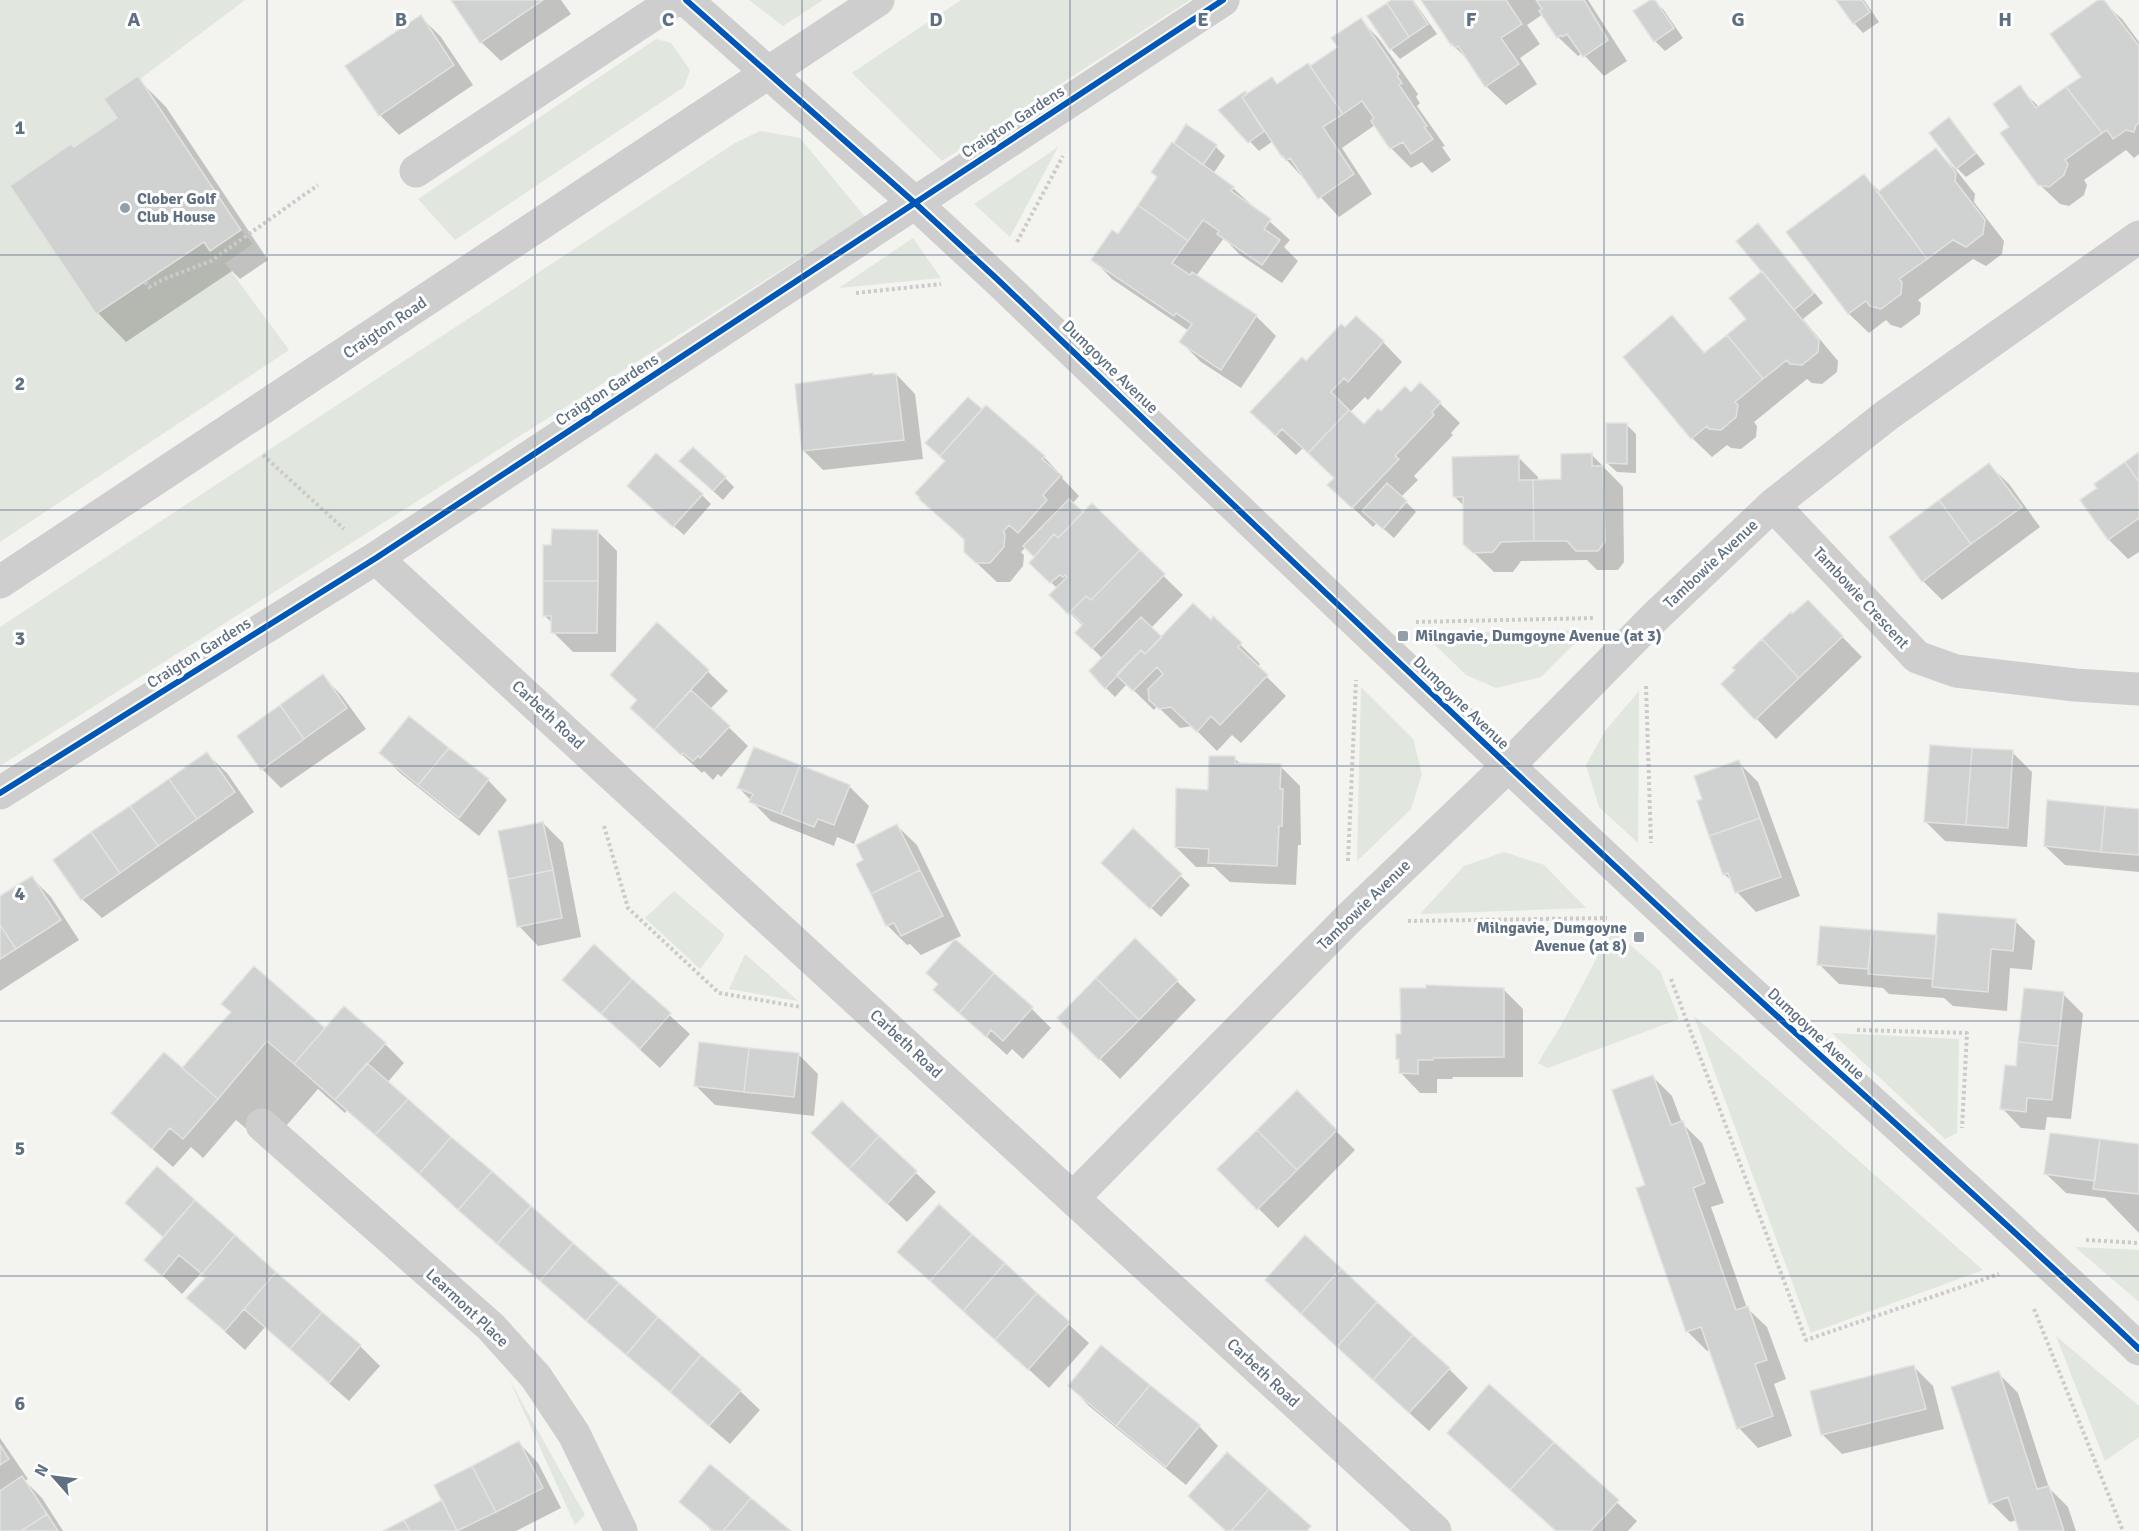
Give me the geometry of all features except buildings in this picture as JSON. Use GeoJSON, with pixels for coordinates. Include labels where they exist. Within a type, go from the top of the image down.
{"type":"FeatureCollection","features":[{"type":"Feature","properties":{"kind":"street"},"geometry":{"type":"LineString","coordinates":[[416,171],[675,0]]}},
{"type":"Feature","properties":{"kind":"street"},"geometry":{"type":"LineString","coordinates":[[686,0],[769,72]]}},
{"type":"Feature","properties":{"kind":"street","name":"Craigton Road"},"geometry":{"type":"LineString","coordinates":[[0,582],[878,0]]}},
{"type":"Feature","properties":{"kind":"street","name":"Craigton Gardens"},"geometry":{"type":"LineString","coordinates":[[0,794],[376,558],[1223,0]]}},
{"type":"Feature","properties":{"kind":"street","name":"Dumgoyne Avenue"},"geometry":{"type":"LineString","coordinates":[[769,72],[997,279],[1508,766],[1790,1028],[2045,1258],[2139,1349]]}},
{"type":"Feature","properties":{"kind":"street","name":"Tambowie Avenue"},"geometry":{"type":"LineString","coordinates":[[1073,1198],[1346,921],[1508,766],[1650,622],[1773,505],[1887,415],[2139,237]]}},
{"type":"Feature","properties":{"kind":"street","name":"Tambowie Crescent"},"geometry":{"type":"LineString","coordinates":[[1773,505],[1917,657],[1956,672],[2075,685],[2139,689]]}},
{"type":"Feature","properties":{"kind":"street","name":"Carbeth Road"},"geometry":{"type":"LineString","coordinates":[[376,558],[1435,1531]]}},
{"type":"Feature","properties":{"kind":"street","name":"Learmont Place"},"geometry":{"type":"LineString","coordinates":[[262,1125],[491,1327],[536,1377],[574,1434],[621,1531]]}},
{"type":"Feature","properties":{"kind":"path"},"geometry":{"type":"LineString","coordinates":[[847,294],[997,279],[1068,147]]}},
{"type":"Feature","properties":{"kind":"path"},"geometry":{"type":"LineString","coordinates":[[145,282],[149,287],[211,261],[318,185]]}},
{"type":"Feature","properties":{"kind":"path"},"geometry":{"type":"LineString","coordinates":[[233,428],[376,558]]}},
{"type":"Feature","properties":{"kind":"path"},"geometry":{"type":"LineString","coordinates":[[1672,918],[1346,921],[1358,623],[1650,622],[1672,918],[1666,965],[1806,1340],[2045,1258]]}},
{"type":"Feature","properties":{"kind":"path"},"geometry":{"type":"LineString","coordinates":[[603,821],[628,908],[719,993],[812,1009]]}},
{"type":"Feature","properties":{"kind":"path"},"geometry":{"type":"LineString","coordinates":[[1790,1028],[1967,1033],[1959,1181]]}},
{"type":"Feature","properties":{"kind":"path"},"geometry":{"type":"LineString","coordinates":[[2031,1301],[2123,1531]]}},
{"type":"Feature","properties":{"kind":"shaded area"},"geometry":{"type":"Polygon","coordinates":[[[0,0],[245,0],[140,79],[241,230],[253,244],[225,263],[289,350],[0,542],[0,0]]]}},
{"type":"Feature","properties":{"kind":"shaded area"},"geometry":{"type":"Polygon","coordinates":[[[749,0],[823,0],[783,26],[749,0]]]}},
{"type":"Feature","properties":{"kind":"shaded area"},"geometry":{"type":"Polygon","coordinates":[[[961,0],[1190,0],[942,161],[852,73],[961,0]]]}},
{"type":"Feature","properties":{"kind":"shaded area"},"geometry":{"type":"Polygon","coordinates":[[[656,39],[671,43],[690,70],[684,87],[455,240],[418,199],[656,39]]]}},
{"type":"Feature","properties":{"kind":"shaded area"},"geometry":{"type":"Polygon","coordinates":[[[760,131],[800,138],[865,217],[0,766],[0,627],[735,143],[760,131]]]}},
{"type":"Feature","properties":{"kind":"shaded area"},"geometry":{"type":"Polygon","coordinates":[[[1058,147],[1010,237],[974,204],[1058,147]]]}},
{"type":"Feature","properties":{"kind":"shaded area"},"geometry":{"type":"Polygon","coordinates":[[[913,238],[941,278],[839,288],[913,238]]]}},
{"type":"Feature","properties":{"kind":"shaded area"},"geometry":{"type":"Polygon","coordinates":[[[1588,630],[1541,677],[1496,688],[1466,675],[1423,633],[1588,630]]]}},
{"type":"Feature","properties":{"kind":"shaded area"},"geometry":{"type":"Polygon","coordinates":[[[1361,687],[1413,739],[1422,774],[1411,809],[1357,861],[1361,687]]]}},
{"type":"Feature","properties":{"kind":"shaded area"},"geometry":{"type":"Polygon","coordinates":[[[1639,691],[1638,843],[1599,807],[1586,765],[1605,731],[1639,691]]]}},
{"type":"Feature","properties":{"kind":"shaded area"},"geometry":{"type":"Polygon","coordinates":[[[1504,852],[1544,865],[1586,908],[1420,914],[1464,866],[1504,852]]]}},
{"type":"Feature","properties":{"kind":"shaded area"},"geometry":{"type":"Polygon","coordinates":[[[674,891],[724,934],[700,969],[645,918],[674,891]]]}},
{"type":"Feature","properties":{"kind":"shaded area"},"geometry":{"type":"Polygon","coordinates":[[[1612,929],[1660,971],[1679,1019],[1548,1068],[1538,1063],[1563,1022],[1612,929]]]}},
{"type":"Feature","properties":{"kind":"shaded area"},"geometry":{"type":"Polygon","coordinates":[[[745,954],[798,1001],[729,989],[745,954]]]}},
{"type":"Feature","properties":{"kind":"shaded area"},"geometry":{"type":"Polygon","coordinates":[[[1694,1016],[1983,1270],[1811,1333],[1694,1016]]]}},
{"type":"Feature","properties":{"kind":"shaded area"},"geometry":{"type":"Polygon","coordinates":[[[1832,1033],[1959,1039],[1957,1133],[1945,1139],[1832,1033]]]}},
{"type":"Feature","properties":{"kind":"shaded area"},"geometry":{"type":"Polygon","coordinates":[[[2075,1247],[2139,1250],[2139,1302],[2075,1247]]]}},
{"type":"Feature","properties":{"kind":"shaded area"},"geometry":{"type":"Polygon","coordinates":[[[2056,1336],[2139,1406],[2139,1437],[2105,1461],[2056,1336]]]}},
{"type":"Feature","properties":{"kind":"shaded area"},"geometry":{"type":"Polygon","coordinates":[[[509,1379],[585,1515],[575,1525],[509,1379]]]}},
{"type":"Feature","properties":{"kind":"cycle path"},"geometry":{"type":"LineString","coordinates":[[686,0],[915,203],[997,279],[1605,857],[2029,1245],[2139,1349]]}},
{"type":"Feature","properties":{"kind":"cycle path"},"geometry":{"type":"LineString","coordinates":[[0,793],[376,558],[1223,0]]}},
{"type":"Feature","properties":{"kind":"place","name":"Clober Golf Club House"},"geometry":{"type":"Point","coordinates":[125,208]}},
{"type":"Feature","properties":{"kind":"place","name":"Milngavie, Dumgoyne Avenue (at 3)"},"geometry":{"type":"Point","coordinates":[1403,636]}},
{"type":"Feature","properties":{"kind":"place","name":"Milngavie, Dumgoyne Avenue (at 8)"},"geometry":{"type":"Point","coordinates":[1639,937]}}]}
